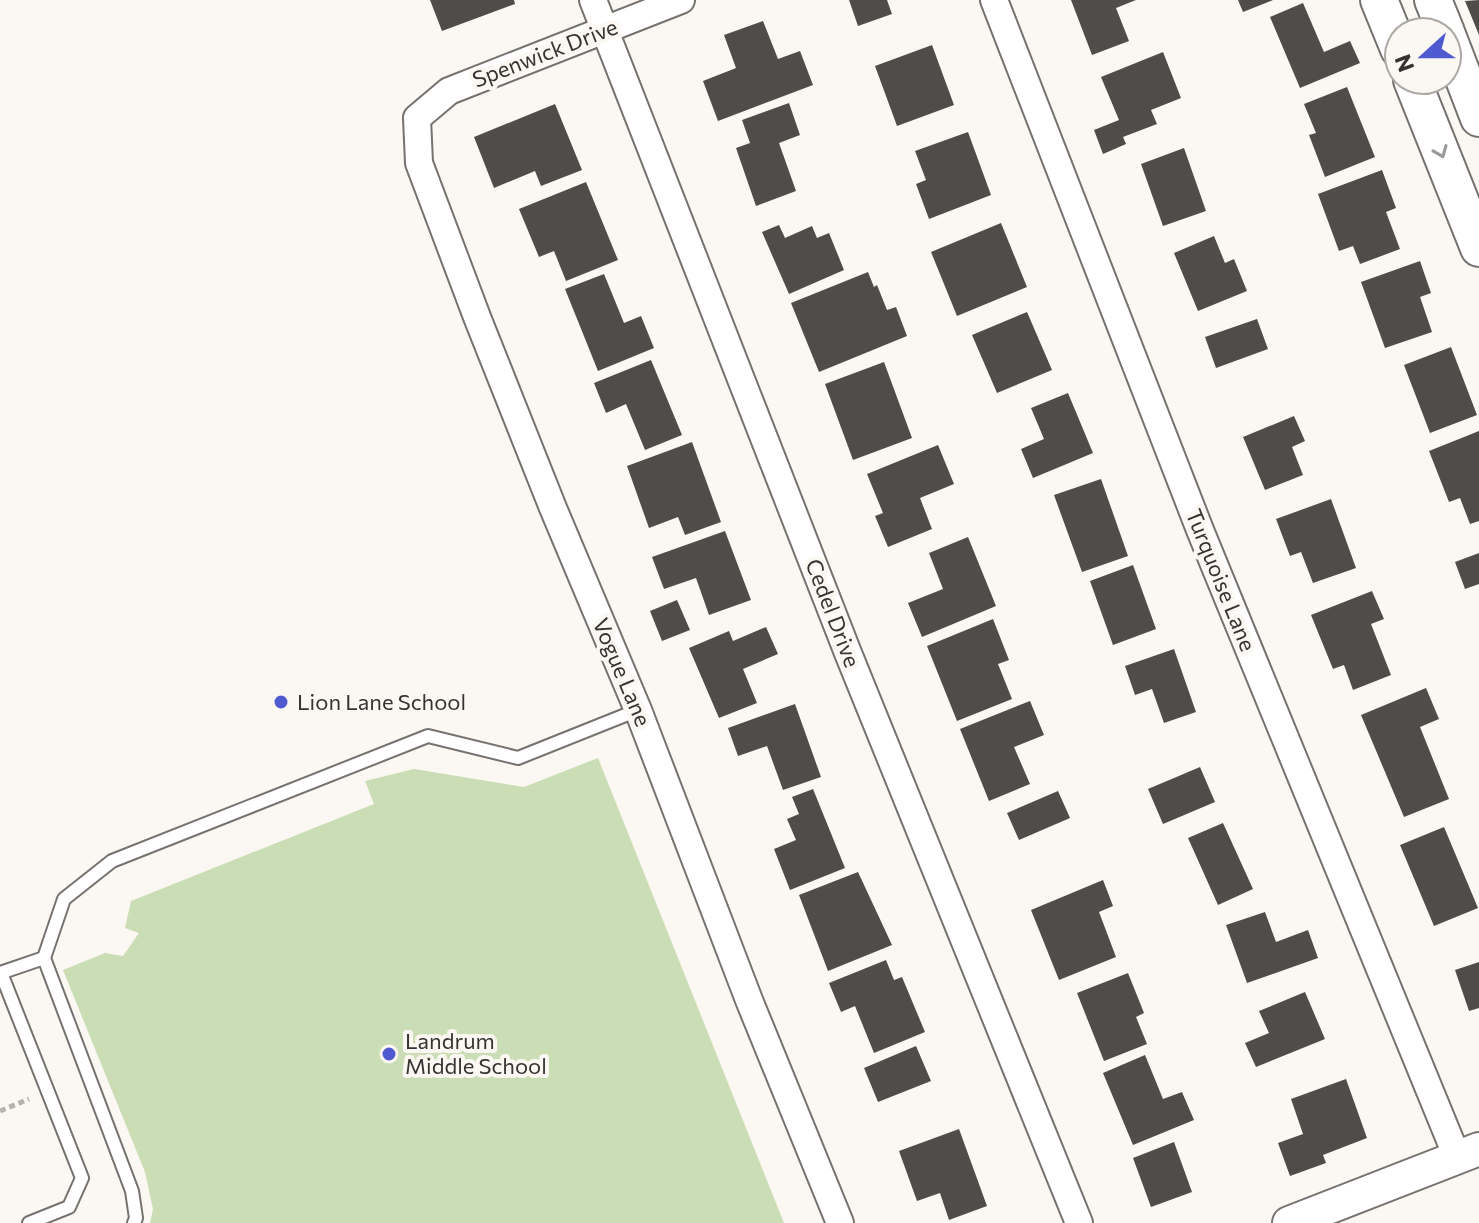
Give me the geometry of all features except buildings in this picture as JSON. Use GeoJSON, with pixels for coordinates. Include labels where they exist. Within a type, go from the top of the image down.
{"type":"FeatureCollection","features":[{"type":"Feature","properties":{"kind":"main road"},"geometry":{"type":"LineString","coordinates":[[1463,77],[1479,118]]}},
{"type":"Feature","properties":{"kind":"main road"},"geometry":{"type":"LineString","coordinates":[[1419,96],[1472,209],[1479,248]]}},
{"type":"Feature","properties":{"kind":"street","name":"Cedel Drive"},"geometry":{"type":"LineString","coordinates":[[593,0],[848,653],[1079,1223]]}},
{"type":"Feature","properties":{"kind":"street","name":"Spenwick Drive"},"geometry":{"type":"LineString","coordinates":[[417,118],[449,91],[681,0]]}},
{"type":"Feature","properties":{"kind":"street","name":"Turquoise Lane"},"geometry":{"type":"LineString","coordinates":[[994,0],[1200,530],[1468,1153]]}},
{"type":"Feature","properties":{"kind":"street","name":"Vogue Lane"},"geometry":{"type":"LineString","coordinates":[[417,118],[419,163],[553,508],[638,710],[749,1000],[840,1223]]}},
{"type":"Feature","properties":{"kind":"street"},"geometry":{"type":"LineString","coordinates":[[1289,1223],[1468,1153]]}},
{"type":"Feature","properties":{"kind":"lane"},"geometry":{"type":"LineString","coordinates":[[134,1223],[132,1191],[44,958],[64,899],[112,861],[428,736],[518,758],[638,710]]}},
{"type":"Feature","properties":{"kind":"lane"},"geometry":{"type":"LineString","coordinates":[[29,1223],[69,1207],[82,1178],[0,973],[44,958]]}},
{"type":"Feature","properties":{"kind":"path"},"geometry":{"type":"LineString","coordinates":[[0,1111],[48,1092]]}},
{"type":"Feature","properties":{"kind":"green space","name":"Landrum Middle School"},"geometry":{"type":"Polygon","coordinates":[[[598,758],[784,1223],[150,1223],[153,1209],[145,1172],[63,970],[105,953],[123,956],[139,933],[125,928],[131,901],[374,804],[365,781],[414,769],[524,787],[598,758]]]}},
{"type":"Feature","properties":{"kind":"place","name":"Lion Lane School"},"geometry":{"type":"Point","coordinates":[281,702]}},
{"type":"Feature","properties":{"kind":"place","name":"Landrum Middle School"},"geometry":{"type":"Point","coordinates":[389,1054]}}]}
